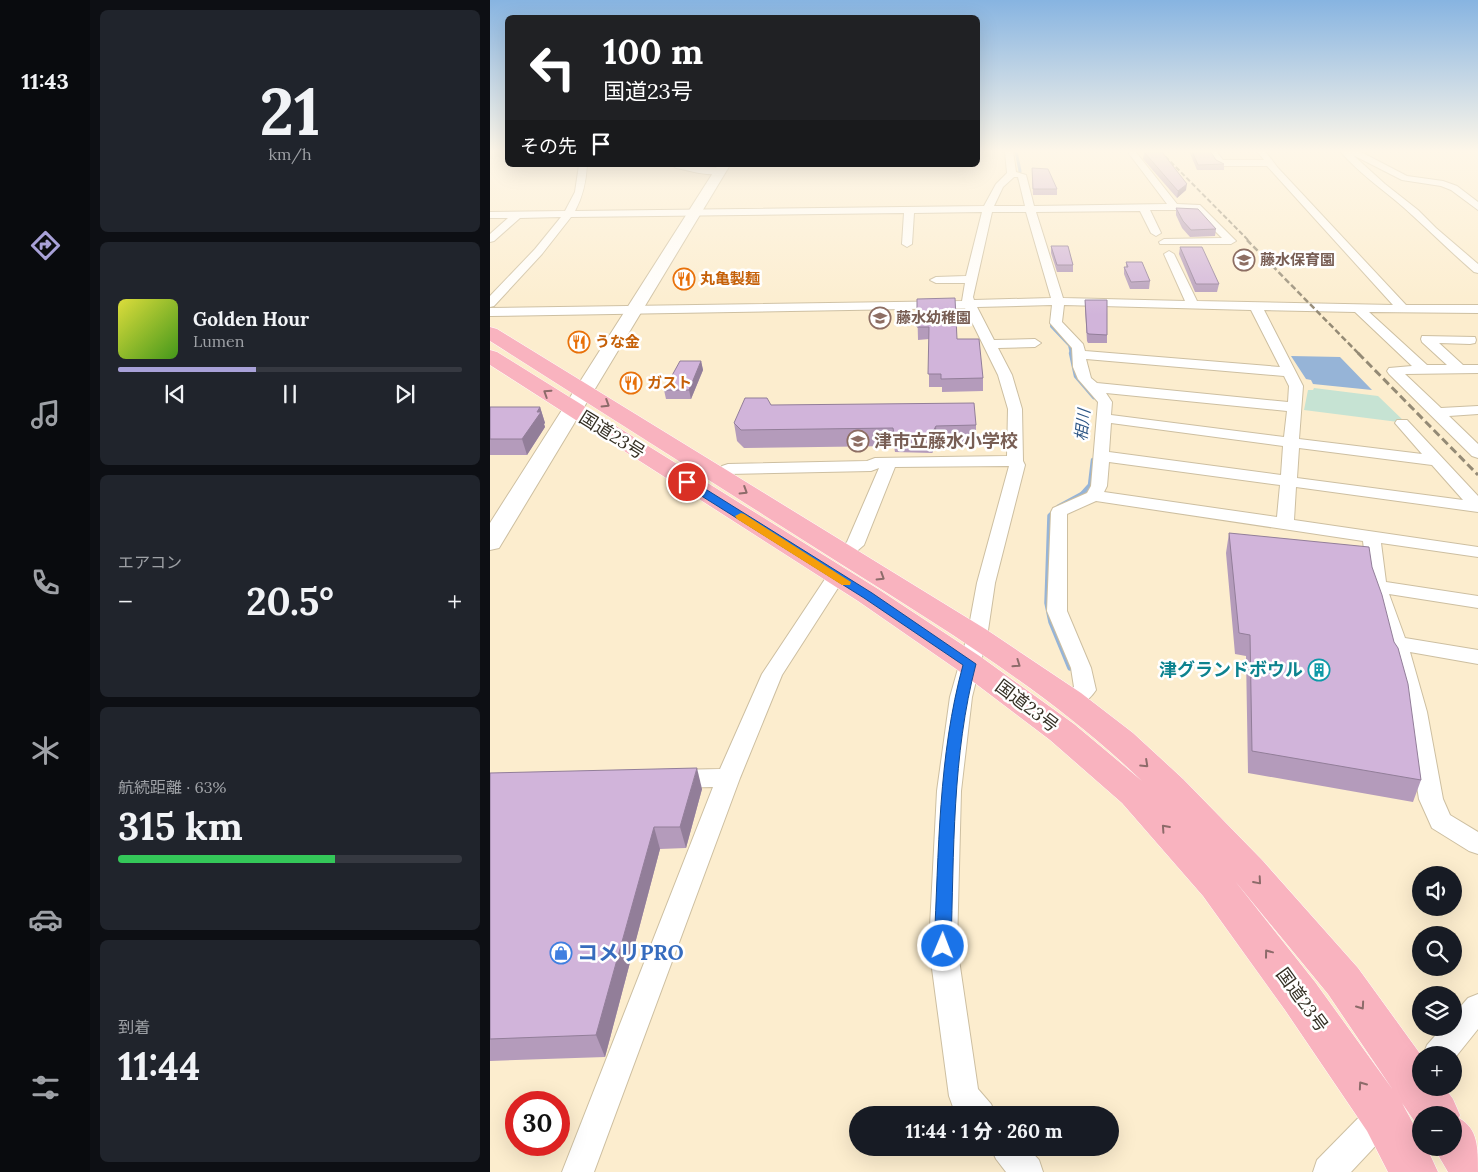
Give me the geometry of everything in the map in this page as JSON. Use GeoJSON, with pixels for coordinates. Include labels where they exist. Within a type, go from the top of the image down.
{"type":"FeatureCollection","features":[{"type":"Feature","properties":{"kind":"highway","name":"国道23号"},"geometry":{"type":"LineString","coordinates":[[490,333],[578,400],[840,565],[868,595],[973,650],[1085,691],[1121,741],[1164,781],[1250,872],[1343,981],[1412,1071]]}},
{"type":"Feature","properties":{"kind":"highway","name":"国道23号"},"geometry":{"type":"LineString","coordinates":[[490,356],[578,400]]}},
{"type":"Feature","properties":{"kind":"highway","name":"国道23号"},"geometry":{"type":"LineString","coordinates":[[973,650],[1062,732],[1134,794],[1216,885],[1300,996],[1383,1115],[1414,1172]]}},
{"type":"Feature","properties":{"kind":"highway"},"geometry":{"type":"LineString","coordinates":[[1462,1151],[1476,1172]]}},
{"type":"Feature","properties":{"kind":"street"},"geometry":{"type":"LineString","coordinates":[[490,303],[564,227],[573,206]]}},
{"type":"Feature","properties":{"kind":"street"},"geometry":{"type":"LineString","coordinates":[[490,543],[698,206]]}},
{"type":"Feature","properties":{"kind":"street"},"geometry":{"type":"LineString","coordinates":[[972,1106],[964,1096],[943,946],[949,791],[961,697],[973,650],[986,583],[1017,465],[1015,461],[1015,409],[1004,375],[967,297],[990,206]]}},
{"type":"Feature","properties":{"kind":"street"},"geometry":{"type":"LineString","coordinates":[[490,215],[1174,206],[1197,207],[1231,240],[1164,242]]}},
{"type":"Feature","properties":{"kind":"street"},"geometry":{"type":"LineString","coordinates":[[1308,206],[1404,309]]}},
{"type":"Feature","properties":{"kind":"street"},"geometry":{"type":"LineString","coordinates":[[1407,206],[1478,270]]}},
{"type":"Feature","properties":{"kind":"street"},"geometry":{"type":"LineString","coordinates":[[1143,207],[1156,233]]}},
{"type":"Feature","properties":{"kind":"street"},"geometry":{"type":"LineString","coordinates":[[1027,208],[1053,301],[1056,323],[1078,346],[1083,374],[1103,398],[1102,456],[1099,486],[1094,496]]}},
{"type":"Feature","properties":{"kind":"street"},"geometry":{"type":"LineString","coordinates":[[907,244],[909,210]]}},
{"type":"Feature","properties":{"kind":"street"},"geometry":{"type":"LineString","coordinates":[[490,240],[518,214]]}},
{"type":"Feature","properties":{"kind":"street"},"geometry":{"type":"LineString","coordinates":[[1169,254],[1193,305]]}},
{"type":"Feature","properties":{"kind":"street"},"geometry":{"type":"LineString","coordinates":[[936,280],[972,280]]}},
{"type":"Feature","properties":{"kind":"street"},"geometry":{"type":"LineString","coordinates":[[490,312],[1053,301],[1256,307],[1478,309]]}},
{"type":"Feature","properties":{"kind":"street"},"geometry":{"type":"LineString","coordinates":[[1256,307],[1296,386],[1285,523]]}},
{"type":"Feature","properties":{"kind":"street"},"geometry":{"type":"LineString","coordinates":[[1358,308],[1423,369]]}},
{"type":"Feature","properties":{"kind":"street"},"geometry":{"type":"LineString","coordinates":[[989,344],[1032,338],[1044,358]]}},
{"type":"Feature","properties":{"kind":"street"},"geometry":{"type":"LineString","coordinates":[[1458,368],[1427,339],[1470,340]]}},
{"type":"Feature","properties":{"kind":"street"},"geometry":{"type":"LineString","coordinates":[[1080,355],[1290,372]]}},
{"type":"Feature","properties":{"kind":"street"},"geometry":{"type":"LineString","coordinates":[[1478,369],[1394,371],[1478,453]]}},
{"type":"Feature","properties":{"kind":"street"},"geometry":{"type":"LineString","coordinates":[[1092,387],[1295,407]]}},
{"type":"Feature","properties":{"kind":"street"},"geometry":{"type":"LineString","coordinates":[[1437,413],[1478,410]]}},
{"type":"Feature","properties":{"kind":"street"},"geometry":{"type":"LineString","coordinates":[[1103,418],[1438,461]]}},
{"type":"Feature","properties":{"kind":"street"},"geometry":{"type":"LineString","coordinates":[[1402,423],[1478,506]]}},
{"type":"Feature","properties":{"kind":"street"},"geometry":{"type":"LineString","coordinates":[[1102,456],[1478,506]]}},
{"type":"Feature","properties":{"kind":"street"},"geometry":{"type":"LineString","coordinates":[[728,469],[872,466],[875,463],[1015,461]]}},
{"type":"Feature","properties":{"kind":"street"},"geometry":{"type":"LineString","coordinates":[[578,1172],[728,778],[772,674],[840,565],[855,545],[889,463]]}},
{"type":"Feature","properties":{"kind":"street"},"geometry":{"type":"LineString","coordinates":[[1085,691],[1081,668],[1058,611],[1059,512],[1094,496],[1478,552]]}},
{"type":"Feature","properties":{"kind":"street"},"geometry":{"type":"LineString","coordinates":[[1372,537],[1377,586],[1398,643],[1416,712],[1431,799],[1441,821],[1478,844]]}},
{"type":"Feature","properties":{"kind":"street"},"geometry":{"type":"LineString","coordinates":[[1377,586],[1478,602]]}},
{"type":"Feature","properties":{"kind":"street"},"geometry":{"type":"LineString","coordinates":[[1398,643],[1478,657]]}},
{"type":"Feature","properties":{"kind":"street"},"geometry":{"type":"LineString","coordinates":[[648,780],[728,778]]}},
{"type":"Feature","properties":{"kind":"street"},"geometry":{"type":"LineString","coordinates":[[1446,1046],[1478,1007]]}},
{"type":"Feature","properties":{"kind":"street"},"geometry":{"type":"LineString","coordinates":[[1329,1172],[1412,1085]]}},
{"type":"Feature","properties":{"kind":"street"},"geometry":{"type":"LineString","coordinates":[[1014,1156],[1027,1172]]}},
{"type":"Feature","properties":{"kind":"green space"},"geometry":{"type":"Polygon","coordinates":[[[1314,388],[1378,396],[1406,423],[1304,410],[1308,390],[1313,390],[1314,388]]]}},
{"type":"Feature","properties":{"kind":"water"},"geometry":{"type":"Polygon","coordinates":[[[1291,356],[1340,357],[1372,390],[1313,384],[1311,380],[1306,379],[1291,356]]]}},
{"type":"Feature","properties":{"kind":"building"},"geometry":{"type":"Polygon","coordinates":[[[1176,208],[1198,209],[1216,229],[1191,230],[1183,221],[1176,208]]]}},
{"type":"Feature","properties":{"kind":"building"},"geometry":{"type":"Polygon","coordinates":[[[1051,246],[1068,246],[1073,265],[1057,265],[1051,246]]]}},
{"type":"Feature","properties":{"kind":"building"},"geometry":{"type":"Polygon","coordinates":[[[1180,247],[1202,247],[1219,284],[1196,284],[1180,247]]]}},
{"type":"Feature","properties":{"kind":"building"},"geometry":{"type":"Polygon","coordinates":[[[1126,262],[1142,262],[1150,281],[1131,282],[1124,267],[1128,267],[1126,262]]]}},
{"type":"Feature","properties":{"kind":"building"},"geometry":{"type":"Polygon","coordinates":[[[955,298],[957,339],[979,339],[983,378],[941,379],[941,374],[928,374],[929,327],[917,327],[917,299],[955,298]]]}},
{"type":"Feature","properties":{"kind":"building"},"geometry":{"type":"Polygon","coordinates":[[[1085,300],[1107,300],[1107,335],[1087,333],[1085,300]]]}},
{"type":"Feature","properties":{"kind":"building"},"geometry":{"type":"Polygon","coordinates":[[[680,361],[701,361],[689,390],[664,390],[680,361]]]}},
{"type":"Feature","properties":{"kind":"building"},"geometry":{"type":"Polygon","coordinates":[[[745,398],[767,398],[771,405],[974,403],[976,425],[936,426],[931,435],[894,434],[893,428],[741,430],[734,423],[745,398]]]}},
{"type":"Feature","properties":{"kind":"building"},"geometry":{"type":"Polygon","coordinates":[[[490,407],[540,407],[537,412],[541,412],[522,439],[490,439],[490,407]]]}},
{"type":"Feature","properties":{"kind":"building","name":"津グランドボウル"},"geometry":{"type":"Polygon","coordinates":[[[1229,533],[1369,547],[1372,567],[1408,684],[1421,780],[1252,751],[1250,635],[1239,633],[1229,533]]]}},
{"type":"Feature","properties":{"kind":"building","name":"コメリPRO"},"geometry":{"type":"Polygon","coordinates":[[[697,768],[680,827],[654,827],[596,1035],[490,1039],[490,773],[697,768]]]}},
{"type":"Feature","properties":{"kind":"waterway","name":"相川"},"geometry":{"type":"LineString","coordinates":[[1052,319],[1052,326],[1070,345],[1072,354]]}},
{"type":"Feature","properties":{"kind":"waterway","name":"相川"},"geometry":{"type":"LineString","coordinates":[[1071,353],[1076,376],[1094,397]]}},
{"type":"Feature","properties":{"kind":"waterway","name":"相川"},"geometry":{"type":"LineString","coordinates":[[1081,495],[1090,485],[1093,460]]}},
{"type":"Feature","properties":{"kind":"waterway","name":"相川"},"geometry":{"type":"LineString","coordinates":[[1070,668],[1051,622],[1047,603],[1050,516],[1059,507],[1083,494]]}},
{"type":"Feature","properties":{"kind":"railway"},"geometry":{"type":"LineString","coordinates":[[1214,206],[1249,241]]}},
{"type":"Feature","properties":{"kind":"railway"},"geometry":{"type":"LineString","coordinates":[[1247,240],[1359,354]]}},
{"type":"Feature","properties":{"kind":"railway"},"geometry":{"type":"LineString","coordinates":[[1358,353],[1478,475]]}},
{"type":"Feature","properties":{"kind":"slow traffic"},"geometry":{"type":"LineString","coordinates":[[741,516],[846,582]]}},
{"type":"Feature","properties":{"kind":"place","name":"藤水保育園"},"geometry":{"type":"Point","coordinates":[1244,260]}},
{"type":"Feature","properties":{"kind":"place","name":"丸亀製麺"},"geometry":{"type":"Point","coordinates":[684,279]}},
{"type":"Feature","properties":{"kind":"place","name":"藤水幼稚園"},"geometry":{"type":"Point","coordinates":[880,318]}},
{"type":"Feature","properties":{"kind":"place","name":"うな金"},"geometry":{"type":"Point","coordinates":[579,342]}},
{"type":"Feature","properties":{"kind":"place","name":"ガスト"},"geometry":{"type":"Point","coordinates":[631,383]}},
{"type":"Feature","properties":{"kind":"place","name":"津市立藤水小学校"},"geometry":{"type":"Point","coordinates":[858,441]}},
{"type":"Feature","properties":{"kind":"place","name":"津グランドボウル"},"geometry":{"type":"Point","coordinates":[1319,670]}},
{"type":"Feature","properties":{"kind":"place","name":"コメリPRO"},"geometry":{"type":"Point","coordinates":[561,953]}},
{"type":"Feature","properties":{"kind":"route"},"geometry":{"type":"LineString","coordinates":[[687,482],[836,577],[868,595],[970,664],[961,697],[949,791],[943,946]]}}]}
